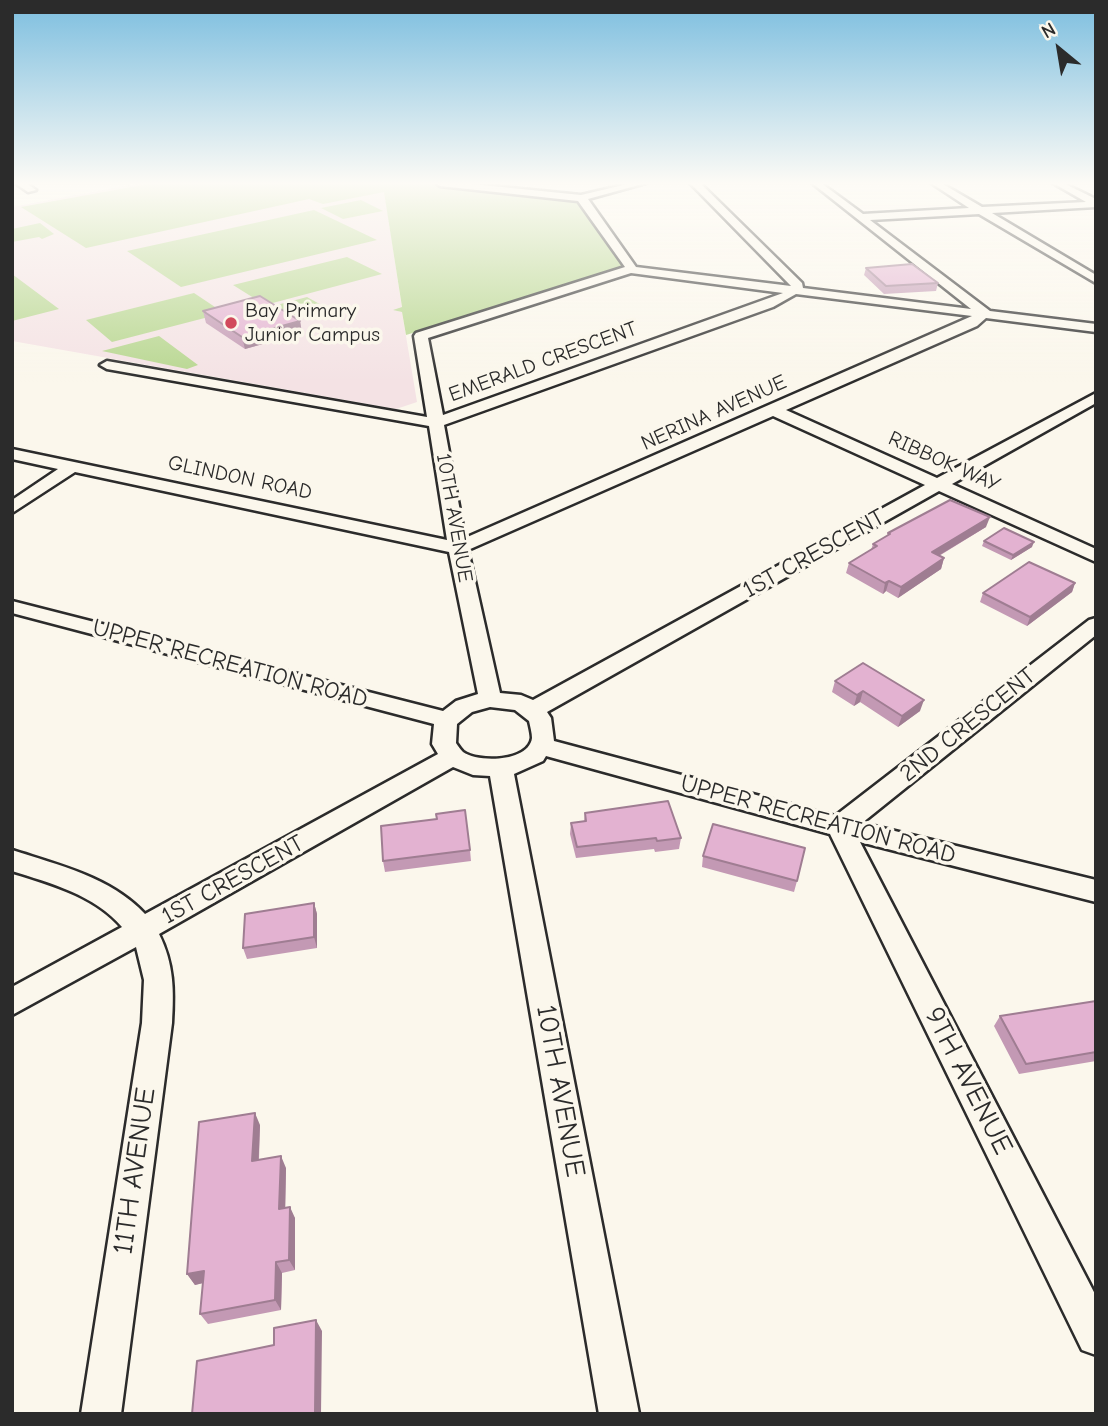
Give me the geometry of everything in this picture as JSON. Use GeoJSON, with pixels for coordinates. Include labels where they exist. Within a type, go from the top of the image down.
{"type":"FeatureCollection","features":[{"type":"Feature","properties":{"kind":"street"},"geometry":{"type":"LineString","coordinates":[[619,250],[631,270],[1096,328]]}},
{"type":"Feature","properties":{"kind":"street"},"geometry":{"type":"LineString","coordinates":[[762,250],[798,286],[794,290]]}},
{"type":"Feature","properties":{"kind":"street"},"geometry":{"type":"LineString","coordinates":[[903,250],[985,313]]}},
{"type":"Feature","properties":{"kind":"street"},"geometry":{"type":"LineString","coordinates":[[1046,250],[1096,280]]}},
{"type":"Feature","properties":{"kind":"street","name":"10TH AVENUE"},"geometry":{"type":"LineString","coordinates":[[490,699],[458,548],[421,336],[631,270]]}},
{"type":"Feature","properties":{"kind":"street","name":"EMERALD CRESCENT"},"geometry":{"type":"LineString","coordinates":[[107,365],[436,423],[769,304],[794,290]]}},
{"type":"Feature","properties":{"kind":"street","name":"NERINA AVENUE"},"geometry":{"type":"LineString","coordinates":[[458,548],[972,323],[985,313]]}},
{"type":"Feature","properties":{"kind":"street","name":"1ST CRESCENT"},"geometry":{"type":"LineString","coordinates":[[533,710],[1096,397]]}},
{"type":"Feature","properties":{"kind":"street","name":"RIBBOK WAY"},"geometry":{"type":"LineString","coordinates":[[774,410],[1096,556]]}},
{"type":"Feature","properties":{"kind":"street","name":"GLINDON ROAD"},"geometry":{"type":"LineString","coordinates":[[12,454],[458,548]]}},
{"type":"Feature","properties":{"kind":"street"},"geometry":{"type":"LineString","coordinates":[[12,508],[73,466]]}},
{"type":"Feature","properties":{"kind":"street","name":"UPPER RECREATION ROAD"},"geometry":{"type":"LineString","coordinates":[[12,607],[448,720]]}},
{"type":"Feature","properties":{"kind":"street","name":"2ND CRESCENT"},"geometry":{"type":"LineString","coordinates":[[839,827],[1096,624]]}},
{"type":"Feature","properties":{"kind":"street"},"geometry":{"type":"LineString","coordinates":[[490,699],[506,699],[533,710],[545,727],[541,746],[525,761],[500,769],[474,766],[453,756],[447,750],[443,735],[448,720],[465,706],[490,699]]}},
{"type":"Feature","properties":{"kind":"street","name":"UPPER RECREATION ROAD"},"geometry":{"type":"LineString","coordinates":[[541,746],[839,827],[1096,891]]}},
{"type":"Feature","properties":{"kind":"street","name":"1ST CRESCENT"},"geometry":{"type":"LineString","coordinates":[[12,1002],[453,756]]}},
{"type":"Feature","properties":{"kind":"street","name":"10TH AVENUE"},"geometry":{"type":"LineString","coordinates":[[500,769],[619,1414]]}},
{"type":"Feature","properties":{"kind":"street","name":"9TH AVENUE"},"geometry":{"type":"LineString","coordinates":[[839,827],[1096,1336]]}},
{"type":"Feature","properties":{"kind":"street"},"geometry":{"type":"LineString","coordinates":[[12,860],[103,893],[121,907],[142,930]]}},
{"type":"Feature","properties":{"kind":"street","name":"11TH AVENUE"},"geometry":{"type":"LineString","coordinates":[[101,1414],[157,1023],[159,981],[156,965],[142,930]]}},
{"type":"Feature","properties":{"kind":"shaded area","name":"Bay Primary Junior Campus"},"geometry":{"type":"Polygon","coordinates":[[[12,250],[393,250],[402,308],[395,310],[402,312],[417,402],[396,409],[12,341],[12,250]]]}},
{"type":"Feature","properties":{"kind":"green space"},"geometry":{"type":"Polygon","coordinates":[[[134,250],[337,250],[181,287],[127,251],[134,250]]]}},
{"type":"Feature","properties":{"kind":"green space"},"geometry":{"type":"Polygon","coordinates":[[[393,250],[612,250],[623,265],[619,270],[406,335],[402,312],[393,310],[402,307],[393,250]]]}},
{"type":"Feature","properties":{"kind":"green space"},"geometry":{"type":"Polygon","coordinates":[[[347,257],[382,274],[265,305],[233,285],[347,257]]]}},
{"type":"Feature","properties":{"kind":"green space"},"geometry":{"type":"Polygon","coordinates":[[[12,274],[59,309],[12,321],[12,274]]]}},
{"type":"Feature","properties":{"kind":"green space"},"geometry":{"type":"Polygon","coordinates":[[[194,293],[224,313],[112,342],[86,320],[194,293]]]}},
{"type":"Feature","properties":{"kind":"green space"},"geometry":{"type":"Polygon","coordinates":[[[307,297],[325,307],[286,317],[269,307],[307,297]]]}},
{"type":"Feature","properties":{"kind":"green space"},"geometry":{"type":"Polygon","coordinates":[[[159,336],[198,365],[187,369],[102,351],[159,336]]]}},
{"type":"Feature","properties":{"kind":"building"},"geometry":{"type":"Polygon","coordinates":[[[912,264],[938,283],[886,286],[866,268],[912,264]]]}},
{"type":"Feature","properties":{"kind":"building"},"geometry":{"type":"Polygon","coordinates":[[[260,296],[300,321],[242,337],[203,311],[260,296]]]}},
{"type":"Feature","properties":{"kind":"building"},"geometry":{"type":"Polygon","coordinates":[[[950,500],[990,517],[932,552],[944,558],[901,587],[889,581],[885,583],[849,563],[877,546],[873,544],[890,534],[888,533],[950,500]]]}},
{"type":"Feature","properties":{"kind":"building"},"geometry":{"type":"Polygon","coordinates":[[[1004,528],[1034,542],[1013,555],[984,541],[1004,528]]]}},
{"type":"Feature","properties":{"kind":"building"},"geometry":{"type":"Polygon","coordinates":[[[1029,562],[1075,583],[1030,617],[983,593],[1029,562]]]}},
{"type":"Feature","properties":{"kind":"building"},"geometry":{"type":"Polygon","coordinates":[[[863,663],[924,700],[902,716],[863,691],[857,695],[835,681],[863,663]]]}},
{"type":"Feature","properties":{"kind":"building"},"geometry":{"type":"Polygon","coordinates":[[[668,801],[681,838],[657,841],[656,838],[577,847],[571,823],[586,821],[585,813],[668,801]]]}},
{"type":"Feature","properties":{"kind":"building"},"geometry":{"type":"Polygon","coordinates":[[[465,810],[470,850],[383,861],[381,826],[437,819],[436,814],[465,810]]]}},
{"type":"Feature","properties":{"kind":"building"},"geometry":{"type":"Polygon","coordinates":[[[713,824],[805,848],[797,881],[703,856],[713,824]]]}},
{"type":"Feature","properties":{"kind":"building"},"geometry":{"type":"Polygon","coordinates":[[[314,903],[314,937],[243,948],[245,914],[314,903]]]}},
{"type":"Feature","properties":{"kind":"building"},"geometry":{"type":"Polygon","coordinates":[[[1096,1001],[1096,1052],[1026,1064],[1000,1016],[1096,1001]]]}},
{"type":"Feature","properties":{"kind":"building"},"geometry":{"type":"Polygon","coordinates":[[[255,1113],[252,1161],[281,1156],[279,1209],[290,1207],[289,1260],[276,1262],[275,1300],[200,1314],[204,1271],[187,1274],[199,1122],[255,1113]]]}},
{"type":"Feature","properties":{"kind":"building"},"geometry":{"type":"Polygon","coordinates":[[[316,1320],[315,1413],[192,1414],[197,1361],[274,1345],[274,1328],[316,1320]]]}},
{"type":"Feature","properties":{"kind":"place","name":"Bay Primary Junior Campus"},"geometry":{"type":"Point","coordinates":[231,323]}}]}
